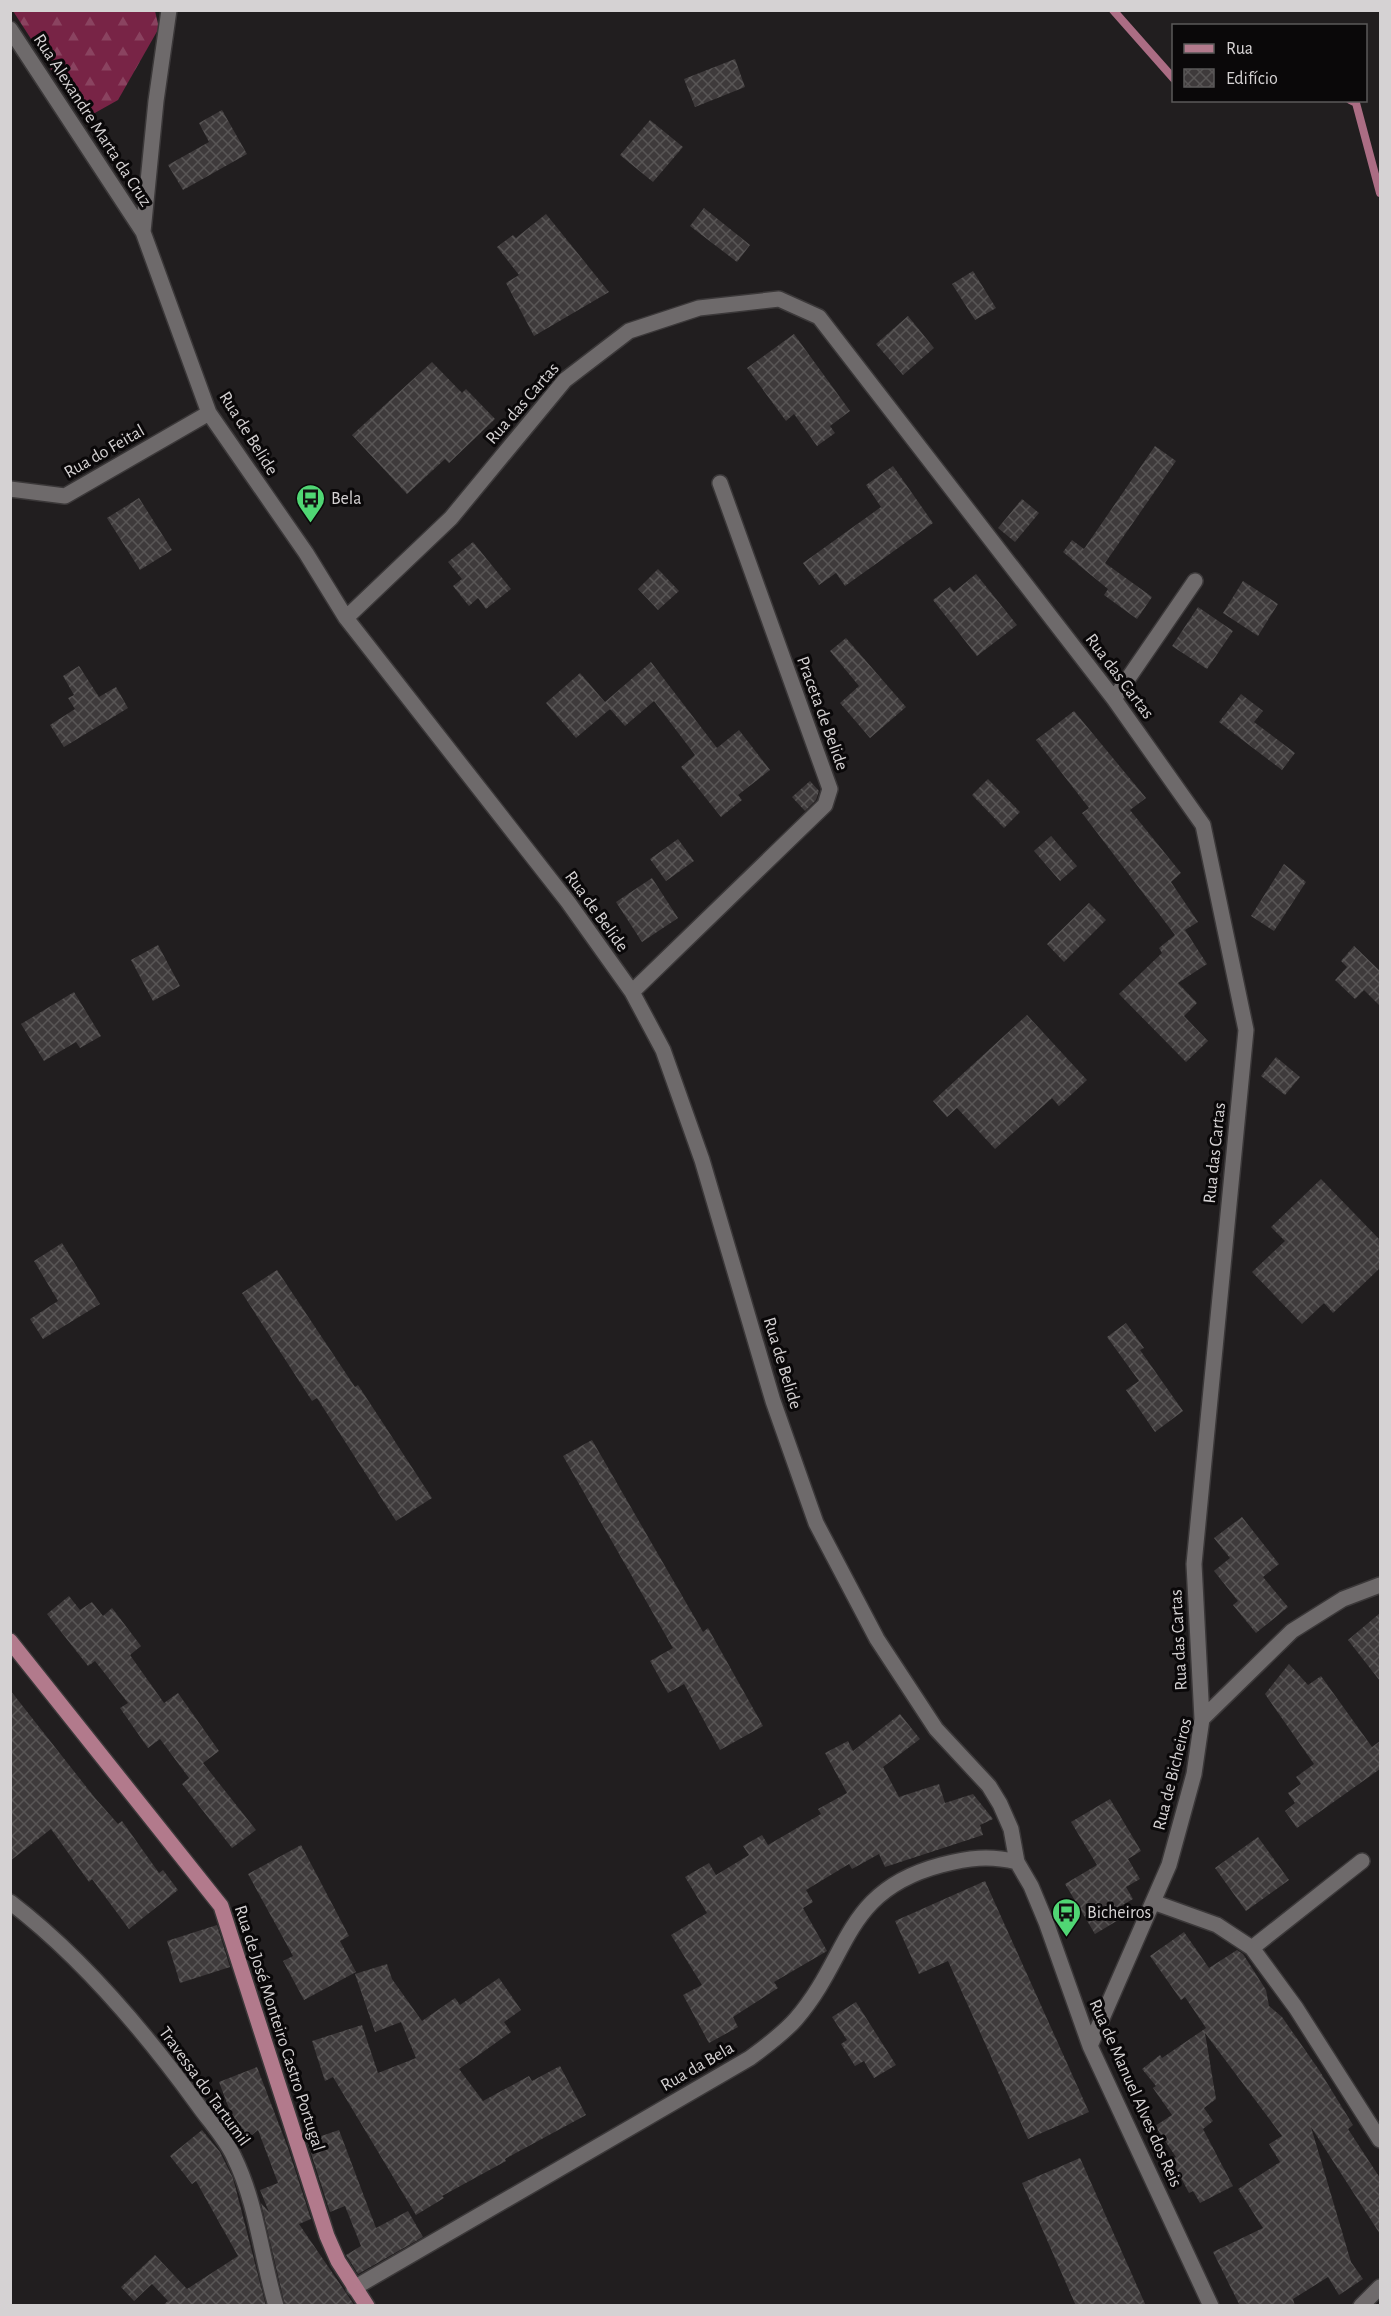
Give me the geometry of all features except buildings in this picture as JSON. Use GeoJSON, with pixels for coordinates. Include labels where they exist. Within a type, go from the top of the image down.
{"type":"FeatureCollection","features":[{"type":"Feature","properties":{"kind":"main road","name":"Rua de José Monteiro Castro Portugal"},"geometry":{"type":"LineString","coordinates":[[10,1641],[221,1906],[327,2236],[338,2262],[367,2306]]}},
{"type":"Feature","properties":{"kind":"street","name":"Rua de Belide"},"geometry":{"type":"LineString","coordinates":[[169,10],[156,101],[143,232],[209,412],[346,618],[568,902],[632,992],[663,1050],[702,1160],[773,1401],[816,1523],[877,1640],[936,1729],[989,1786],[1000,1804],[1011,1829],[1017,1862]]}},
{"type":"Feature","properties":{"kind":"street","name":"Rua Alexandre Marta da Cruz"},"geometry":{"type":"LineString","coordinates":[[10,29],[143,232]]}},
{"type":"Feature","properties":{"kind":"street","name":"Rua das Cartas"},"geometry":{"type":"LineString","coordinates":[[346,618],[452,518],[565,380],[628,331],[699,308],[779,299],[819,317],[1114,699],[1203,825],[1246,1030],[1194,1564],[1202,1719]]}},
{"type":"Feature","properties":{"kind":"street","name":"Rua do Feital"},"geometry":{"type":"LineString","coordinates":[[10,489],[65,496],[209,412]]}},
{"type":"Feature","properties":{"kind":"street","name":"Praceta de Belide"},"geometry":{"type":"LineString","coordinates":[[632,992],[825,806],[830,789],[720,483]]}},
{"type":"Feature","properties":{"kind":"street"},"geometry":{"type":"LineString","coordinates":[[1114,699],[1195,581]]}},
{"type":"Feature","properties":{"kind":"street","name":"Rua de Bicheiros"},"geometry":{"type":"LineString","coordinates":[[1089,2046],[1169,1865],[1194,1774],[1202,1719],[1292,1632],[1342,1599],[1380,1585]]}},
{"type":"Feature","properties":{"kind":"street","name":"Rua da Bela"},"geometry":{"type":"LineString","coordinates":[[354,2288],[750,2058],[795,2020],[820,1986],[847,1934],[871,1901],[899,1881],[932,1867],[967,1858],[994,1856],[1017,1862]]}},
{"type":"Feature","properties":{"kind":"street"},"geometry":{"type":"LineString","coordinates":[[1252,1948],[1362,1861]]}},
{"type":"Feature","properties":{"kind":"street","name":"Rua de Manuel Alves dos Reis"},"geometry":{"type":"LineString","coordinates":[[1017,1862],[1031,1886],[1046,1922],[1089,2046],[1211,2306]]}},
{"type":"Feature","properties":{"kind":"street","name":"Travessa do Tartumil"},"geometry":{"type":"LineString","coordinates":[[10,1902],[47,1931],[161,2054],[234,2156],[256,2214],[264,2266],[276,2306]]}},
{"type":"Feature","properties":{"kind":"street"},"geometry":{"type":"LineString","coordinates":[[1153,1902],[1217,1925],[1252,1948],[1296,2008],[1380,2140]]}},
{"type":"Feature","properties":{"kind":"street"},"geometry":{"type":"LineString","coordinates":[[1360,2306],[1380,2287]]}},
{"type":"Feature","properties":{"kind":"green space"},"geometry":{"type":"Polygon","coordinates":[[[13,11],[155,11],[159,28],[118,100],[93,114],[77,110],[13,11]]]}},
{"type":"Feature","properties":{"kind":"waterway"},"geometry":{"type":"LineString","coordinates":[[1113,10],[1172,77]]}},
{"type":"Feature","properties":{"kind":"waterway"},"geometry":{"type":"LineString","coordinates":[[1354,102],[1380,193]]}},
{"type":"Feature","properties":{"kind":"place","name":"Bela"},"geometry":{"type":"Point","coordinates":[310,524]}},
{"type":"Feature","properties":{"kind":"place","name":"Bicheiros"},"geometry":{"type":"Point","coordinates":[1066,1938]}}]}
